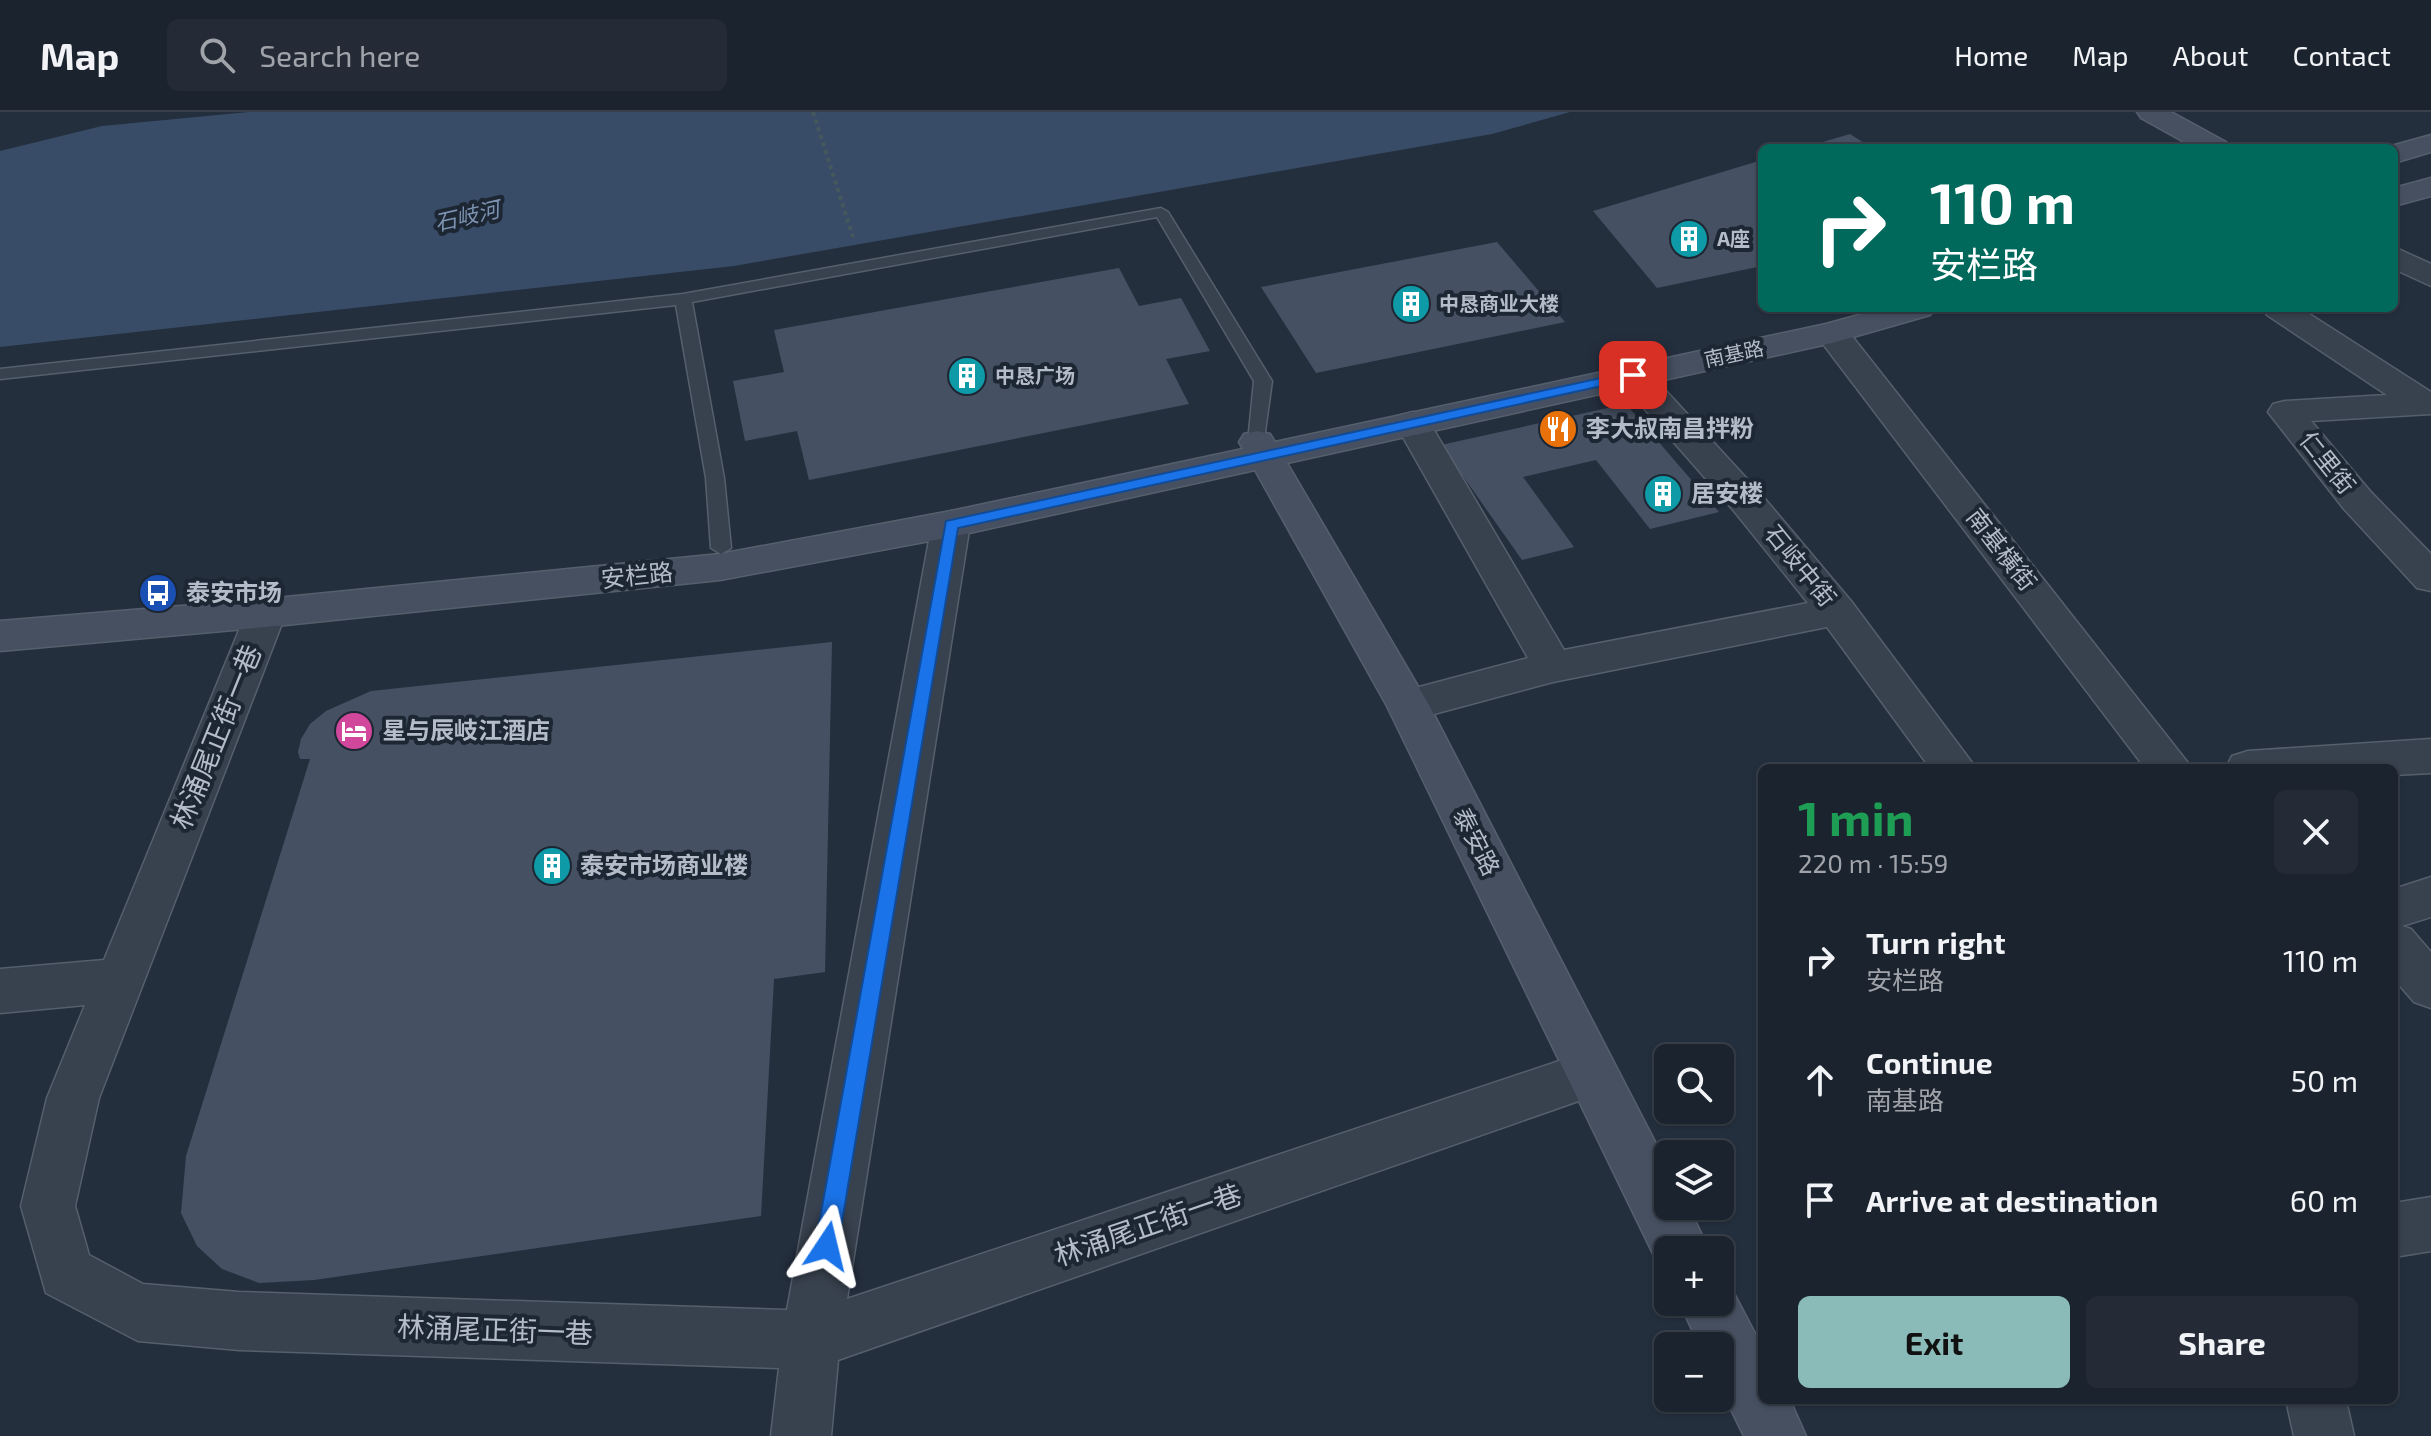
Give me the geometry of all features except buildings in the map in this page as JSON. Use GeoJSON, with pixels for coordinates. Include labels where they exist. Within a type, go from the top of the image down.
{"type":"FeatureCollection","features":[{"type":"Feature","properties":{"kind":"main road"},"geometry":{"type":"LineString","coordinates":[[2151,112],[2209,144]]}},
{"type":"Feature","properties":{"kind":"main road"},"geometry":{"type":"LineString","coordinates":[[2398,153],[2431,143]]}},
{"type":"Feature","properties":{"kind":"main road"},"geometry":{"type":"LineString","coordinates":[[2398,196],[2431,187]]}},
{"type":"Feature","properties":{"kind":"main road","name":"南基路"},"geometry":{"type":"LineString","coordinates":[[1261,450],[1619,360],[1822,320],[1887,312]]}},
{"type":"Feature","properties":{"kind":"main road","name":"南基路"},"geometry":{"type":"LineString","coordinates":[[1261,450],[1413,423],[1633,375],[1822,320]]}},
{"type":"Feature","properties":{"kind":"main road","name":"安栏路"},"geometry":{"type":"LineString","coordinates":[[0,636],[266,613],[720,567],[951,524],[1261,450]]}},
{"type":"Feature","properties":{"kind":"main road","name":"安栏路"},"geometry":{"type":"LineString","coordinates":[[0,619],[721,548],[1261,450]]}},
{"type":"Feature","properties":{"kind":"main road","name":"泰安路"},"geometry":{"type":"LineString","coordinates":[[1261,450],[1408,705],[1674,1236]]}},
{"type":"Feature","properties":{"kind":"main road"},"geometry":{"type":"LineString","coordinates":[[1715,1316],[1758,1401]]}},
{"type":"Feature","properties":{"kind":"main road"},"geometry":{"type":"LineString","coordinates":[[1760,1404],[1776,1436]]}},
{"type":"Feature","properties":{"kind":"street"},"geometry":{"type":"LineString","coordinates":[[2398,258],[2431,277]]}},
{"type":"Feature","properties":{"kind":"street","name":"仁里街"},"geometry":{"type":"LineString","coordinates":[[2284,312],[2426,403]]}},
{"type":"Feature","properties":{"kind":"street","name":"南基橫街"},"geometry":{"type":"LineString","coordinates":[[1822,320],[2167,764]]}},
{"type":"Feature","properties":{"kind":"street","name":"石岐中街"},"geometry":{"type":"LineString","coordinates":[[1633,375],[1747,502],[1837,611],[1951,764]]}},
{"type":"Feature","properties":{"kind":"street","name":"仁里街"},"geometry":{"type":"LineString","coordinates":[[2426,403],[2285,412],[2357,500],[2431,578]]}},
{"type":"Feature","properties":{"kind":"street"},"geometry":{"type":"LineString","coordinates":[[1413,423],[1553,667]]}},
{"type":"Feature","properties":{"kind":"street"},"geometry":{"type":"LineString","coordinates":[[801,1436],[811,1340],[951,524]]}},
{"type":"Feature","properties":{"kind":"street"},"geometry":{"type":"LineString","coordinates":[[1408,705],[1553,667],[1837,611]]}},
{"type":"Feature","properties":{"kind":"street","name":"林涌尾正街一巷"},"geometry":{"type":"LineString","coordinates":[[266,613],[73,1098],[48,1206],[66,1273],[138,1312],[239,1321],[811,1340],[1592,1073]]}},
{"type":"Feature","properties":{"kind":"street"},"geometry":{"type":"LineString","coordinates":[[2309,764],[2431,756]]}},
{"type":"Feature","properties":{"kind":"street"},"geometry":{"type":"LineString","coordinates":[[2398,908],[2431,897]]}},
{"type":"Feature","properties":{"kind":"street"},"geometry":{"type":"LineString","coordinates":[[2398,949],[2431,987]]}},
{"type":"Feature","properties":{"kind":"street"},"geometry":{"type":"LineString","coordinates":[[0,991],[120,980]]}},
{"type":"Feature","properties":{"kind":"street"},"geometry":{"type":"LineString","coordinates":[[2398,1229],[2431,1224]]}},
{"type":"Feature","properties":{"kind":"street"},"geometry":{"type":"LineString","coordinates":[[2317,1404],[2324,1436]]}},
{"type":"Feature","properties":{"kind":"lane"},"geometry":{"type":"LineString","coordinates":[[0,374],[683,299],[1161,212],[1263,381],[1261,450]]}},
{"type":"Feature","properties":{"kind":"lane"},"geometry":{"type":"LineString","coordinates":[[683,299],[715,478],[721,548]]}},
{"type":"Feature","properties":{"kind":"path"},"geometry":{"type":"LineString","coordinates":[[813,112],[862,265]]}},
{"type":"Feature","properties":{"kind":"water","name":"石岐河"},"geometry":{"type":"Polygon","coordinates":[[[249,112],[1570,112],[1492,134],[734,266],[0,347],[0,151],[102,126],[249,112]]]}},
{"type":"Feature","properties":{"kind":"place","name":"A座"},"geometry":{"type":"Point","coordinates":[1689,239]}},
{"type":"Feature","properties":{"kind":"place","name":"中恳商业大楼"},"geometry":{"type":"Point","coordinates":[1411,304]}},
{"type":"Feature","properties":{"kind":"place","name":"中恳广场"},"geometry":{"type":"Point","coordinates":[967,376]}},
{"type":"Feature","properties":{"kind":"place","name":"李大叔南昌拌粉"},"geometry":{"type":"Point","coordinates":[1558,429]}},
{"type":"Feature","properties":{"kind":"place","name":"居安楼"},"geometry":{"type":"Point","coordinates":[1663,494]}},
{"type":"Feature","properties":{"kind":"place","name":"泰安市场"},"geometry":{"type":"Point","coordinates":[158,593]}},
{"type":"Feature","properties":{"kind":"place","name":"星与辰岐江酒店"},"geometry":{"type":"Point","coordinates":[354,731]}},
{"type":"Feature","properties":{"kind":"place","name":"泰安市场商业楼"},"geometry":{"type":"Point","coordinates":[552,866]}},
{"type":"Feature","properties":{"kind":"route"},"geometry":{"type":"LineString","coordinates":[[827,1246],[951,524],[1633,375]]}}]}
